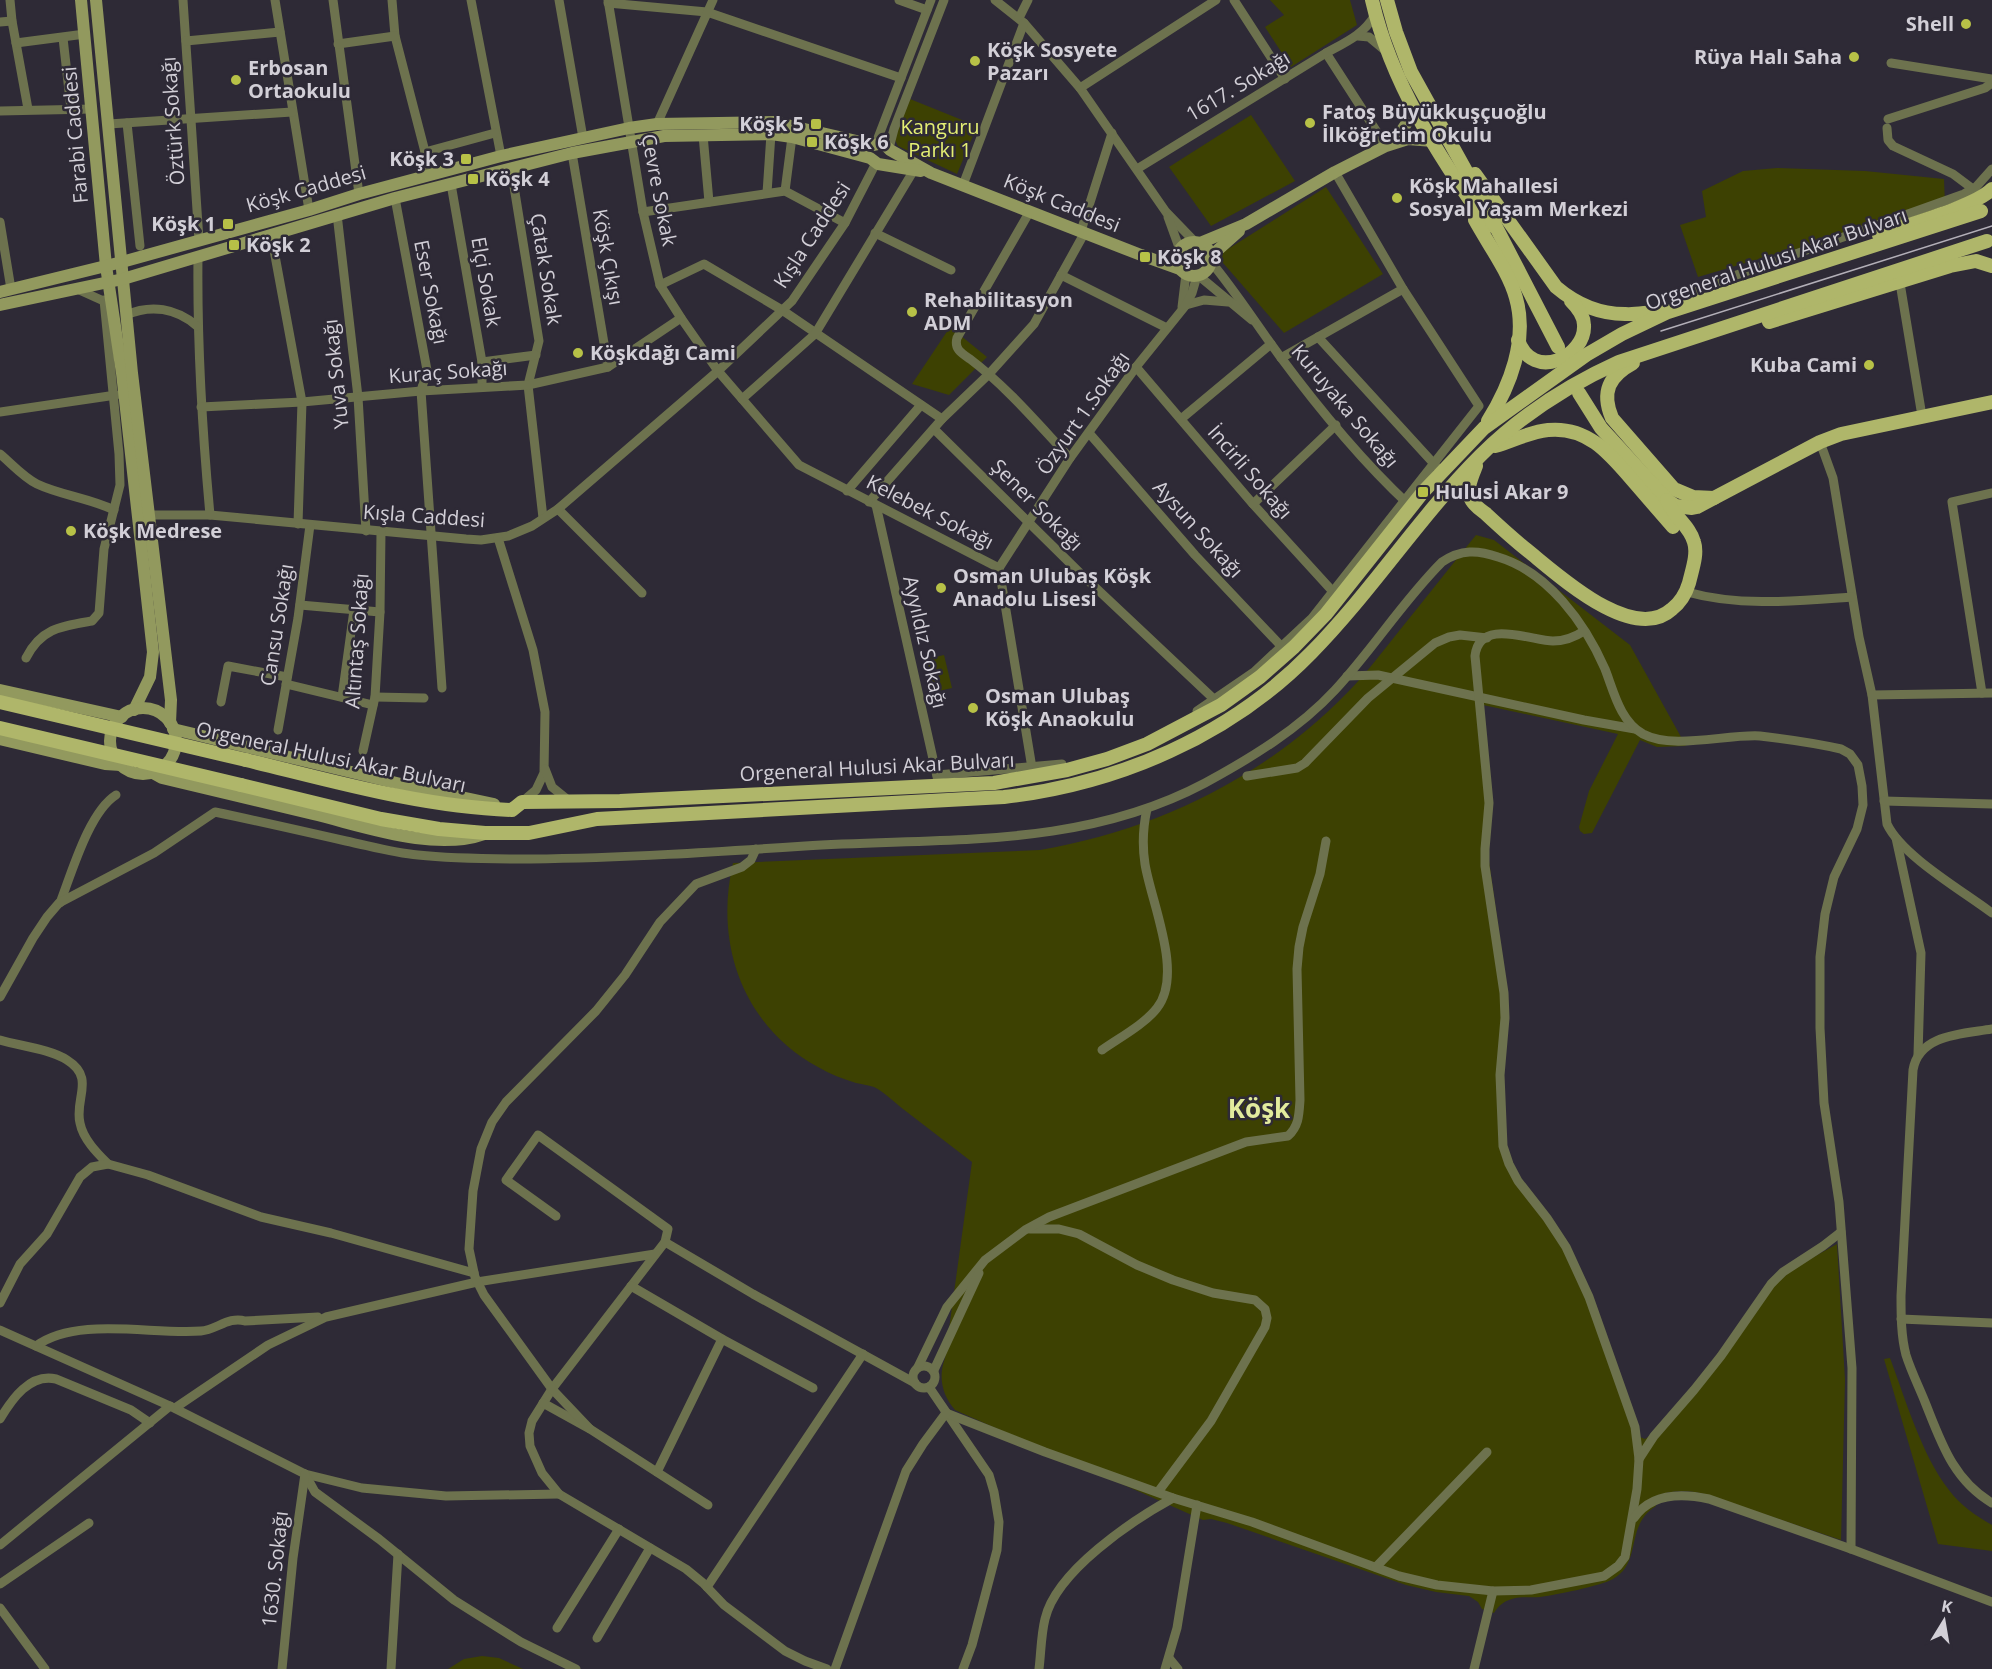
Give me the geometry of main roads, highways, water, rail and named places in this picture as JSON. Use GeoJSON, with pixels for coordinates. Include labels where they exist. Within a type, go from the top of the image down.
{"type":"FeatureCollection","features":[{"type":"Feature","properties":{"kind":"main road"},"geometry":{"type":"LineString","coordinates":[[1372,0],[1387,52],[1411,103],[1439,138],[1494,198],[1556,287],[1580,310],[1584,322],[1581,340],[1573,349],[1555,361],[1536,362],[1522,351],[1518,340]]}},
{"type":"Feature","properties":{"kind":"main road"},"geometry":{"type":"LineString","coordinates":[[1387,0],[1396,32],[1439,138],[1473,216],[1512,286],[1518,309],[1518,340],[1514,368],[1506,390],[1484,428]]}},
{"type":"Feature","properties":{"kind":"main road"},"geometry":{"type":"LineString","coordinates":[[1439,138],[1519,272],[1558,347]]}},
{"type":"Feature","properties":{"kind":"main road"},"geometry":{"type":"LineString","coordinates":[[1464,193],[1519,272]]}},
{"type":"Feature","properties":{"kind":"main road"},"geometry":{"type":"LineString","coordinates":[[1697,304],[1736,286],[1960,206],[1986,193]]}},
{"type":"Feature","properties":{"kind":"main road","name":"Orgeneral Hulusi Akar Bulvarı"},"geometry":{"type":"LineString","coordinates":[[0,702],[246,760],[428,801],[460,806],[517,806],[938,781],[994,783],[1033,772],[1087,765],[1127,752],[1166,735],[1277,663],[1311,631],[1336,595],[1437,468],[1484,428],[1586,355],[1622,334],[1668,312],[1981,211]]}},
{"type":"Feature","properties":{"kind":"main road"},"geometry":{"type":"LineString","coordinates":[[1976,261],[1990,247]]}},
{"type":"Feature","properties":{"kind":"main road","name":"Orgeneral Hulusi Akar Bulvarı"},"geometry":{"type":"LineString","coordinates":[[0,728],[392,821],[439,830],[485,833],[529,833],[597,819],[1004,797],[1072,786],[1128,769],[1165,754],[1248,706],[1290,673],[1312,653],[1373,584],[1478,458],[1519,423],[1585,377],[1619,362],[1705,333],[1990,247]]}},
{"type":"Feature","properties":{"kind":"main road"},"geometry":{"type":"LineString","coordinates":[[1705,333],[1754,326],[1950,266],[1976,261],[1992,266]]}},
{"type":"Feature","properties":{"kind":"main road"},"geometry":{"type":"LineString","coordinates":[[1568,297],[1597,311],[1668,312]]}},
{"type":"Feature","properties":{"kind":"main road"},"geometry":{"type":"LineString","coordinates":[[1662,348],[1621,370],[1612,378],[1606,397],[1608,408],[1612,418],[1674,489],[1693,497],[1716,499]]}},
{"type":"Feature","properties":{"kind":"main road"},"geometry":{"type":"LineString","coordinates":[[1579,393],[1601,428],[1667,500],[1676,506],[1692,508],[1716,499],[1820,442],[1841,434],[1992,402]]}},
{"type":"Feature","properties":{"kind":"main road"},"geometry":{"type":"LineString","coordinates":[[1490,447],[1532,432],[1550,429],[1566,430],[1585,436],[1608,451],[1689,545],[1694,560]]}},
{"type":"Feature","properties":{"kind":"main road"},"geometry":{"type":"LineString","coordinates":[[1478,458],[1469,492],[1472,501],[1569,584],[1612,610],[1642,619],[1654,619],[1666,614],[1678,604],[1687,592],[1694,560],[1694,540],[1671,511],[1667,500]]}},
{"type":"Feature","properties":{"kind":"tram line"},"geometry":{"type":"LineString","coordinates":[[1661,331],[1992,226]]}},
{"type":"Feature","properties":{"kind":"place","name":"Shell"},"geometry":{"type":"Point","coordinates":[1966,24]}},
{"type":"Feature","properties":{"kind":"place","name":"Rüya Halı Saha"},"geometry":{"type":"Point","coordinates":[1854,57]}},
{"type":"Feature","properties":{"kind":"place","name":"Köşk Sosyete Pazarı"},"geometry":{"type":"Point","coordinates":[975,61]}},
{"type":"Feature","properties":{"kind":"place","name":"Erbosan Ortaokulu"},"geometry":{"type":"Point","coordinates":[236,80]}},
{"type":"Feature","properties":{"kind":"place","name":"Fatoş Büyükkuşçuoğlu İlköğretim Okulu"},"geometry":{"type":"Point","coordinates":[1310,123]}},
{"type":"Feature","properties":{"kind":"place","name":"Köşk 5"},"geometry":{"type":"Point","coordinates":[816,124]}},
{"type":"Feature","properties":{"kind":"place","name":"Köşk 6"},"geometry":{"type":"Point","coordinates":[812,142]}},
{"type":"Feature","properties":{"kind":"place","name":"Köşk 3"},"geometry":{"type":"Point","coordinates":[466,159]}},
{"type":"Feature","properties":{"kind":"place","name":"Köşk 4"},"geometry":{"type":"Point","coordinates":[473,179]}},
{"type":"Feature","properties":{"kind":"place","name":"Köşk Mahallesi Sosyal Yaşam Merkezi"},"geometry":{"type":"Point","coordinates":[1397,198]}},
{"type":"Feature","properties":{"kind":"place","name":"Köşk 1"},"geometry":{"type":"Point","coordinates":[228,224]}},
{"type":"Feature","properties":{"kind":"place","name":"Köşk 2"},"geometry":{"type":"Point","coordinates":[234,245]}},
{"type":"Feature","properties":{"kind":"place","name":"Köşk 8"},"geometry":{"type":"Point","coordinates":[1145,257]}},
{"type":"Feature","properties":{"kind":"place","name":"Rehabilitasyon ADM"},"geometry":{"type":"Point","coordinates":[912,312]}},
{"type":"Feature","properties":{"kind":"place","name":"Köşkdağı Cami"},"geometry":{"type":"Point","coordinates":[578,353]}},
{"type":"Feature","properties":{"kind":"place","name":"Kuba Cami"},"geometry":{"type":"Point","coordinates":[1869,365]}},
{"type":"Feature","properties":{"kind":"place","name":"Hulusİ Akar 9"},"geometry":{"type":"Point","coordinates":[1423,492]}},
{"type":"Feature","properties":{"kind":"place","name":"Köşk Medrese"},"geometry":{"type":"Point","coordinates":[71,531]}},
{"type":"Feature","properties":{"kind":"place","name":"Osman Ulubaş Köşk Anadolu Lisesi"},"geometry":{"type":"Point","coordinates":[941,588]}},
{"type":"Feature","properties":{"kind":"place","name":"Osman Ulubaş Köşk Anaokulu"},"geometry":{"type":"Point","coordinates":[973,708]}},
{"type":"Feature","properties":{"kind":"district","name":"Köşk"},"geometry":{"type":"Point","coordinates":[1259,1109]}},
{"type":"Feature","properties":{"kind":"park label","name":"Kanguru Parkı 1"},"geometry":{"type":"Point","coordinates":[940,138]}}]}
